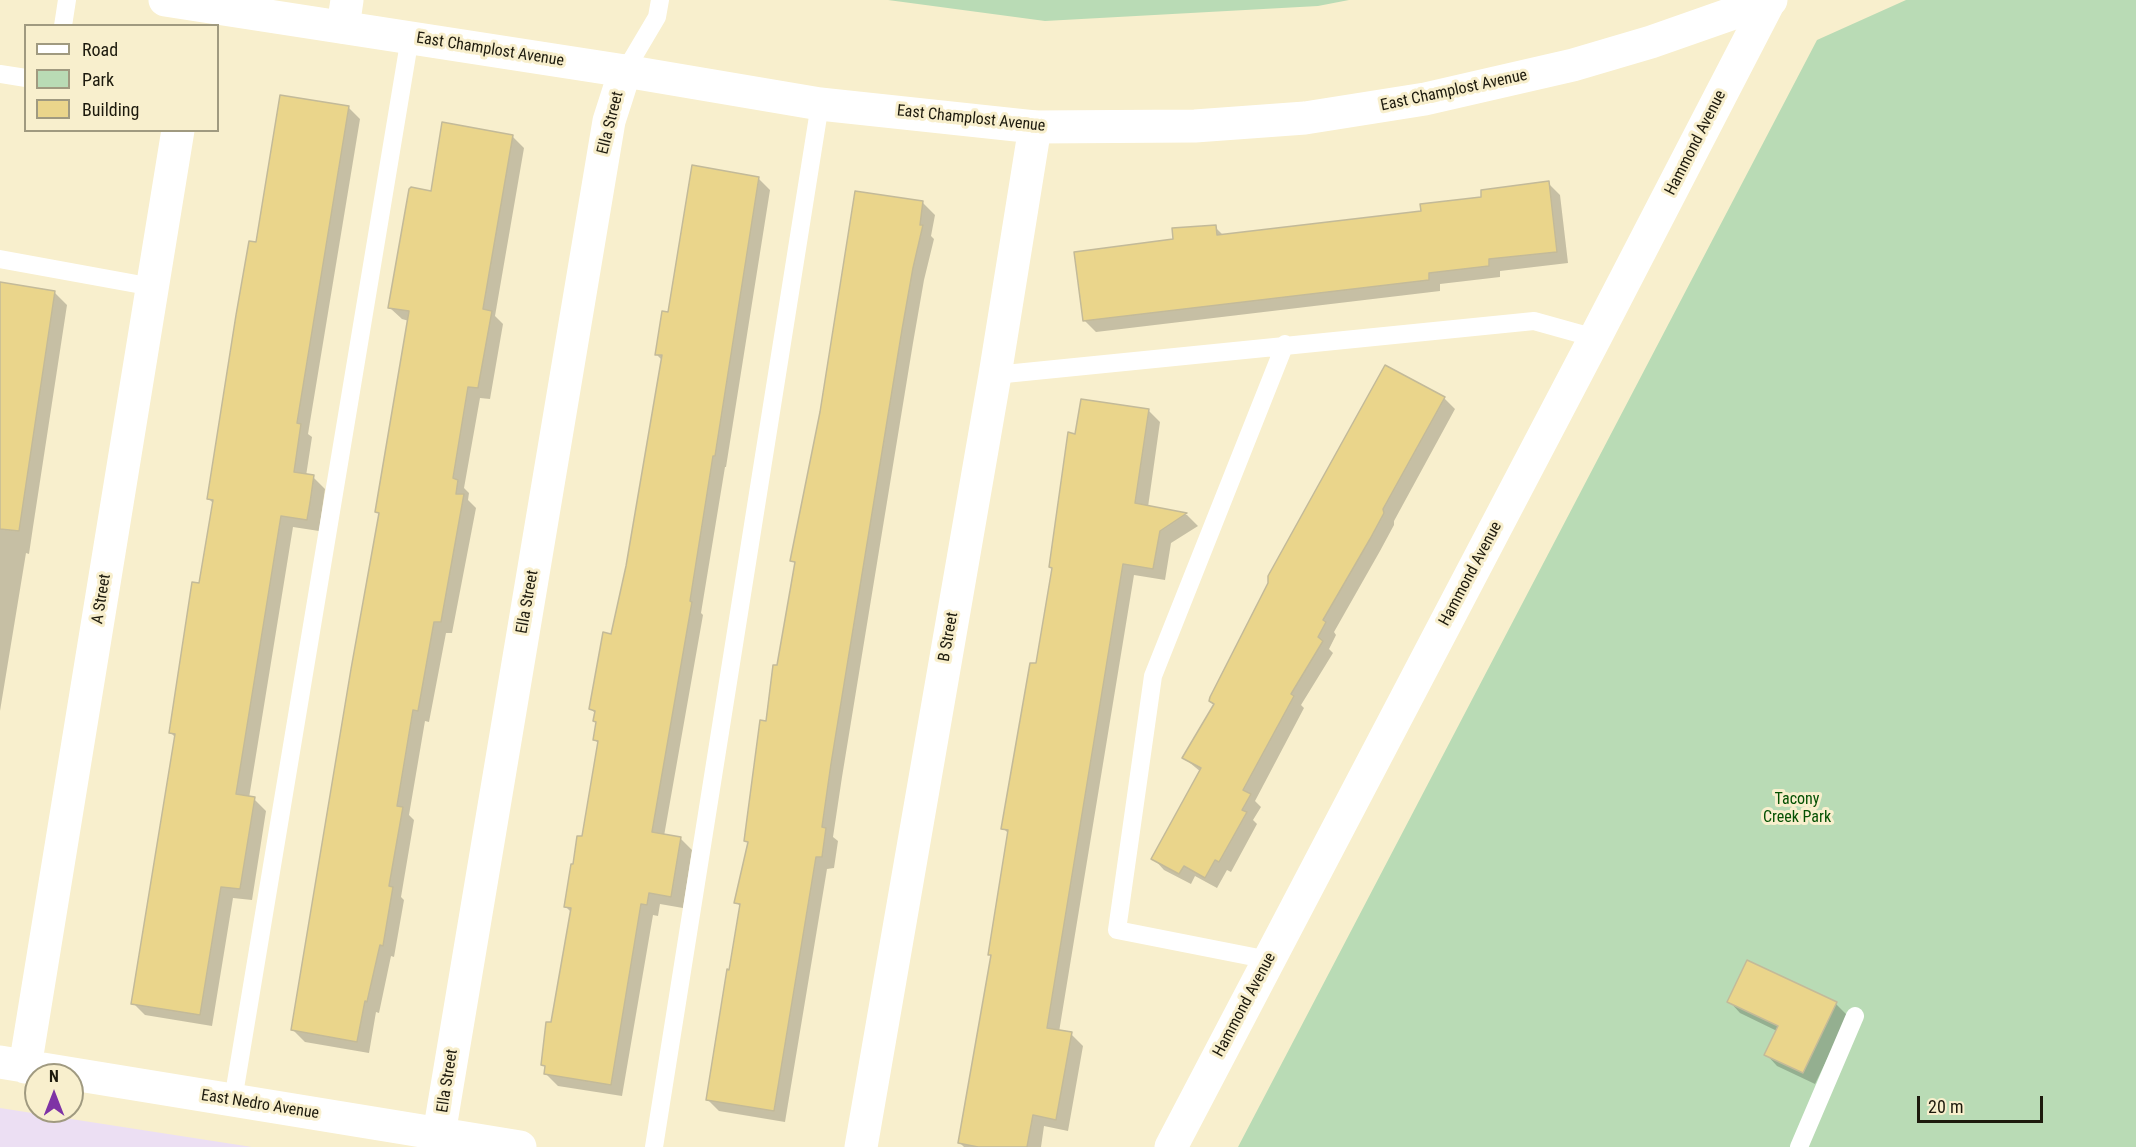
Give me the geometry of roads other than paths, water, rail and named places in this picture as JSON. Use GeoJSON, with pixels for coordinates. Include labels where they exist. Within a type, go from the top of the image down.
{"type":"FeatureCollection","features":[{"type":"Feature","properties":{"kind":"street","name":"East Champlost Avenue"},"geometry":{"type":"LineString","coordinates":[[165,0],[197,15],[345,14],[410,38],[820,104],[1035,128],[1195,126],[1283,120],[1425,99],[1573,65],[1660,39],[1770,0]]}},
{"type":"Feature","properties":{"kind":"street","name":"Hammond Avenue"},"geometry":{"type":"LineString","coordinates":[[1174,1146],[1770,0]]}},
{"type":"Feature","properties":{"kind":"street","name":"Ella Street"},"geometry":{"type":"LineString","coordinates":[[439,1134],[609,121],[625,71]]}},
{"type":"Feature","properties":{"kind":"street","name":"B Street"},"geometry":{"type":"LineString","coordinates":[[861,1147],[995,375],[1035,128]]}},
{"type":"Feature","properties":{"kind":"street","name":"A Street"},"geometry":{"type":"LineString","coordinates":[[13,1064],[153,286],[178,132]]}},
{"type":"Feature","properties":{"kind":"street","name":"East Nedro Avenue"},"geometry":{"type":"LineString","coordinates":[[13,1064],[520,1147]]}},
{"type":"Feature","properties":{"kind":"lane"},"geometry":{"type":"LineString","coordinates":[[63,24],[67,0]]}},
{"type":"Feature","properties":{"kind":"lane"},"geometry":{"type":"LineString","coordinates":[[625,71],[657,17],[660,0]]}},
{"type":"Feature","properties":{"kind":"lane"},"geometry":{"type":"LineString","coordinates":[[233,1100],[410,38]]}},
{"type":"Feature","properties":{"kind":"lane"},"geometry":{"type":"LineString","coordinates":[[0,74],[24,78]]}},
{"type":"Feature","properties":{"kind":"lane"},"geometry":{"type":"LineString","coordinates":[[654,1147],[820,104]]}},
{"type":"Feature","properties":{"kind":"lane"},"geometry":{"type":"LineString","coordinates":[[0,259],[153,286]]}},
{"type":"Feature","properties":{"kind":"lane"},"geometry":{"type":"LineString","coordinates":[[995,375],[1285,344],[1534,321],[1595,338]]}},
{"type":"Feature","properties":{"kind":"lane"},"geometry":{"type":"LineString","coordinates":[[1269,960],[1117,930],[1154,676],[1285,344]]}},
{"type":"Feature","properties":{"kind":"lane"},"geometry":{"type":"LineString","coordinates":[[1799,1147],[1855,1016]]}},
{"type":"Feature","properties":{"kind":"park label","name":"Tacony Creek Park"},"geometry":{"type":"Point","coordinates":[1797,809]}}]}
